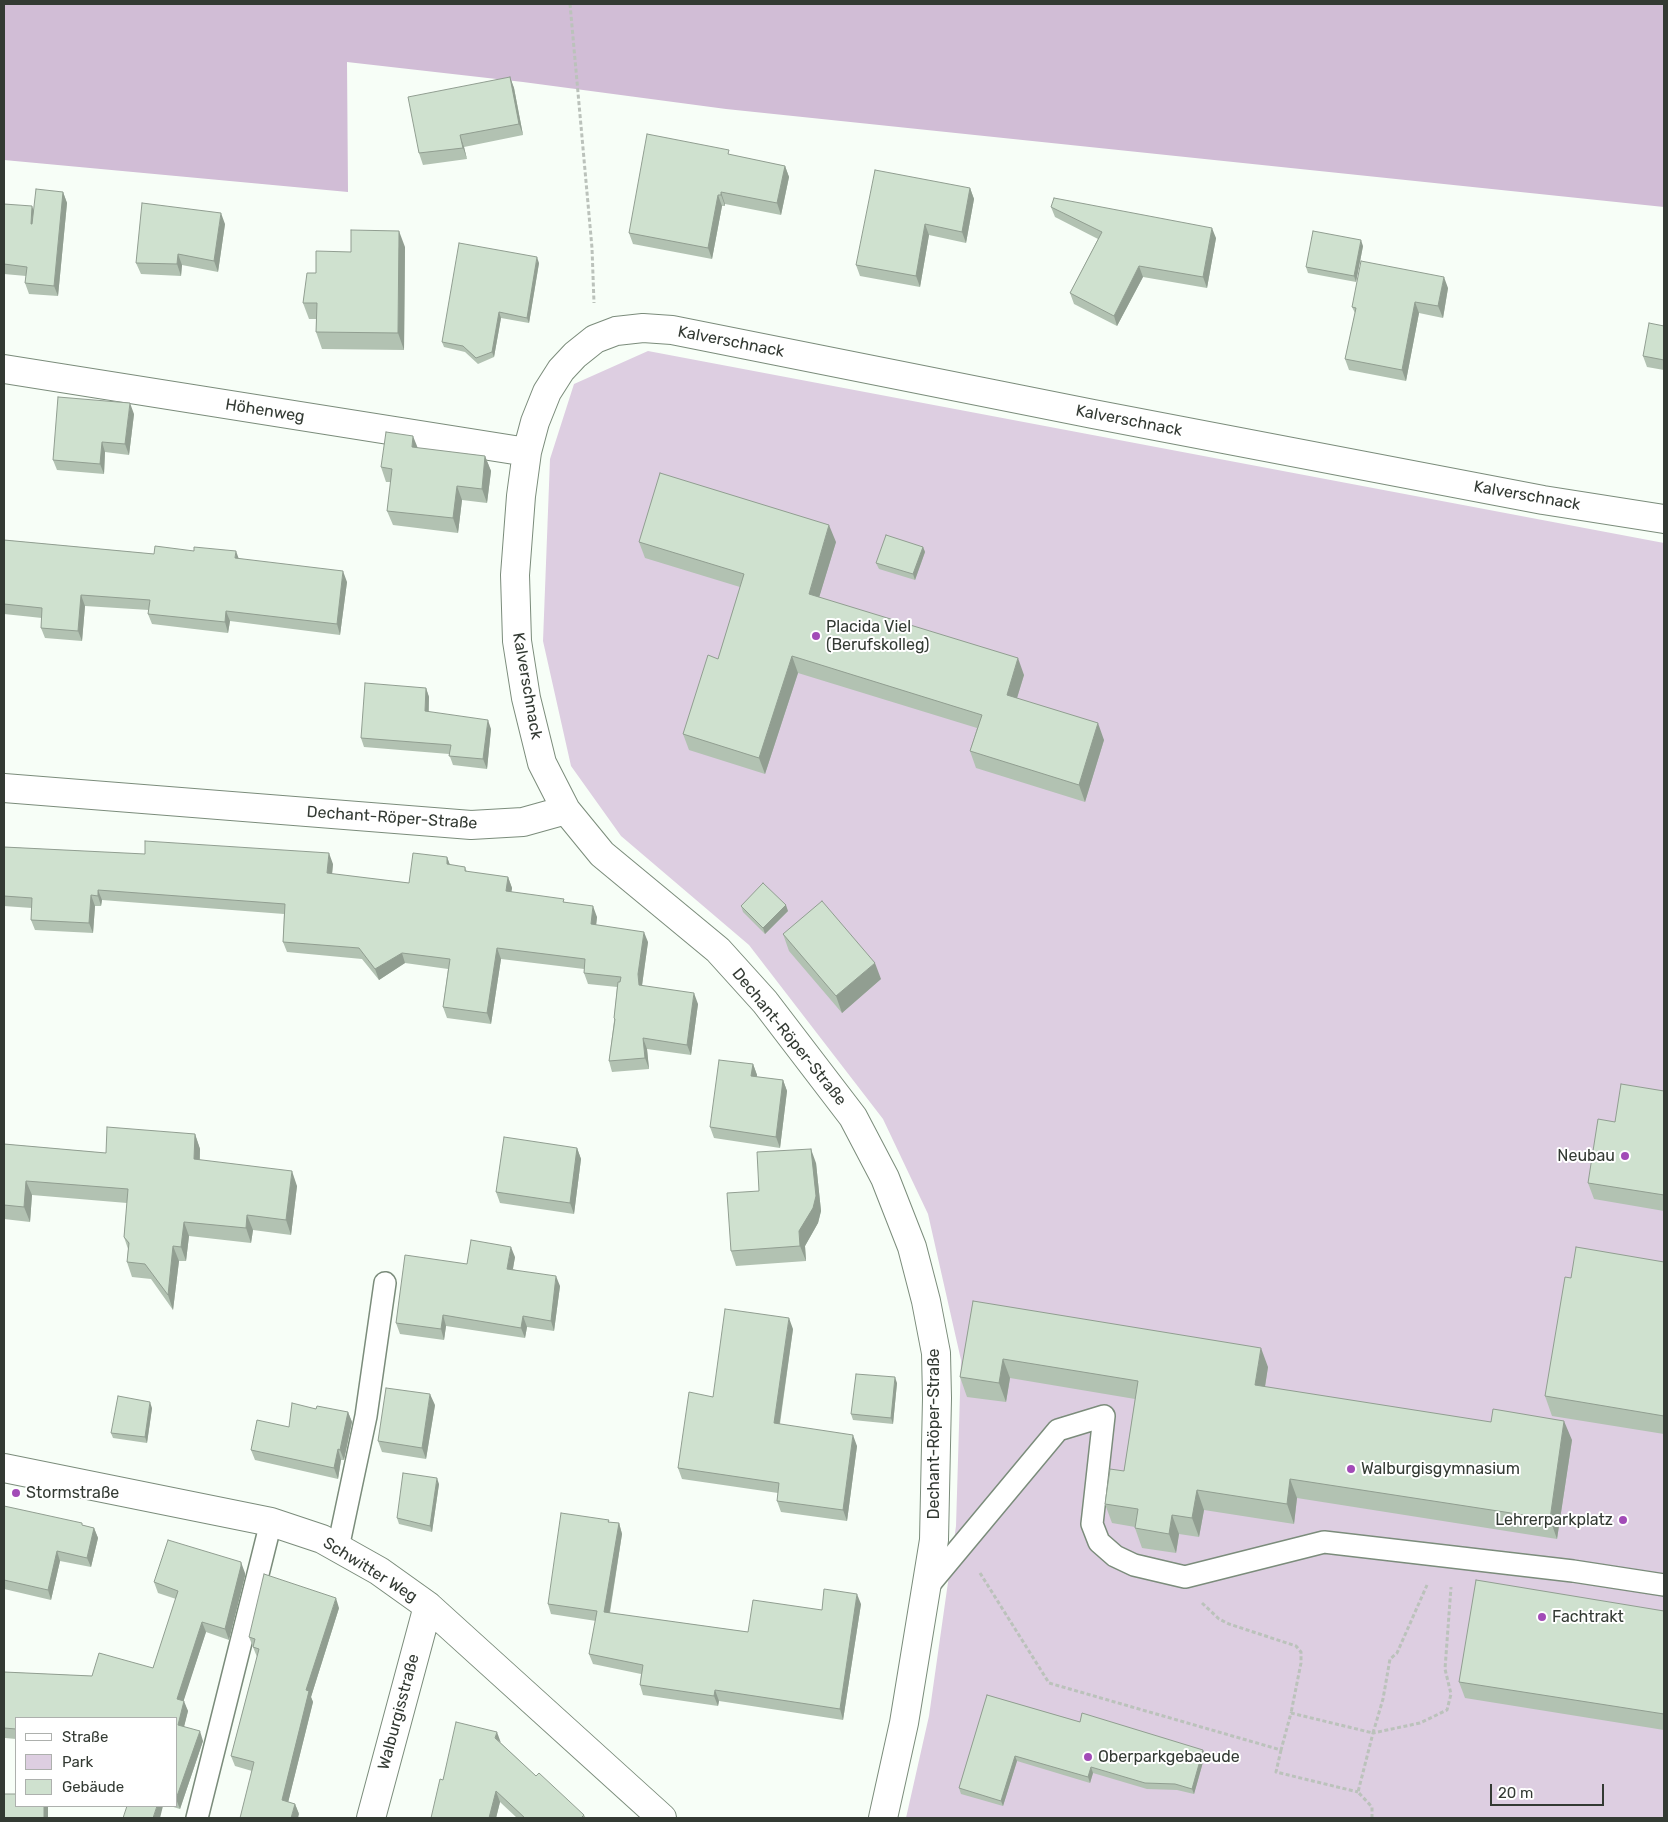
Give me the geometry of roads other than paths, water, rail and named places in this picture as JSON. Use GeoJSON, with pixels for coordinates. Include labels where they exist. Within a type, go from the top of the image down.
{"type":"FeatureCollection","features":[{"type":"Feature","properties":{"kind":"street","name":"Kalverschnack"},"geometry":{"type":"LineString","coordinates":[[566,810],[542,763],[526,698],[517,641],[515,575],[521,496],[526,452],[547,392],[561,370],[575,355],[595,339],[616,331],[644,328],[672,330],[1093,414],[1533,498],[1664,519]]}},
{"type":"Feature","properties":{"kind":"street","name":"Höhenweg"},"geometry":{"type":"LineString","coordinates":[[4,369],[526,452]]}},
{"type":"Feature","properties":{"kind":"street","name":"Dechant-Röper-Straße"},"geometry":{"type":"LineString","coordinates":[[4,788],[471,825],[523,822],[566,810],[602,854],[718,950],[765,1002],[853,1117],[885,1178],[912,1247],[926,1302],[936,1353],[934,1540],[928,1586],[904,1723],[883,1818]]}},
{"type":"Feature","properties":{"kind":"street","name":"Schwitter Weg"},"geometry":{"type":"LineString","coordinates":[[4,1468],[271,1522],[322,1539],[379,1571],[428,1606],[662,1818]]}},
{"type":"Feature","properties":{"kind":"street","name":"Walburgisstraße"},"geometry":{"type":"LineString","coordinates":[[371,1818],[428,1606]]}},
{"type":"Feature","properties":{"kind":"lane"},"geometry":{"type":"LineString","coordinates":[[338,1548],[366,1416],[385,1283]]}},
{"type":"Feature","properties":{"kind":"lane"},"geometry":{"type":"LineString","coordinates":[[928,1586],[1058,1430],[1104,1416],[1092,1524],[1099,1542],[1115,1556],[1134,1565],[1184,1578],[1324,1542],[1447,1556],[1664,1585]]}},
{"type":"Feature","properties":{"kind":"lane"},"geometry":{"type":"LineString","coordinates":[[197,1818],[271,1522]]}},
{"type":"Feature","properties":{"kind":"place","name":"Placida Viel (Berufskolleg)"},"geometry":{"type":"Point","coordinates":[816,636]}},
{"type":"Feature","properties":{"kind":"place","name":"Neubau"},"geometry":{"type":"Point","coordinates":[1625,1156]}},
{"type":"Feature","properties":{"kind":"place","name":"Walburgisgymnasium"},"geometry":{"type":"Point","coordinates":[1351,1469]}},
{"type":"Feature","properties":{"kind":"place","name":"Stormstraße"},"geometry":{"type":"Point","coordinates":[16,1493]}},
{"type":"Feature","properties":{"kind":"place","name":"Lehrerparkplatz"},"geometry":{"type":"Point","coordinates":[1623,1520]}},
{"type":"Feature","properties":{"kind":"place","name":"Fachtrakt"},"geometry":{"type":"Point","coordinates":[1542,1617]}},
{"type":"Feature","properties":{"kind":"place","name":"Oberparkgebaeude"},"geometry":{"type":"Point","coordinates":[1088,1757]}}]}
